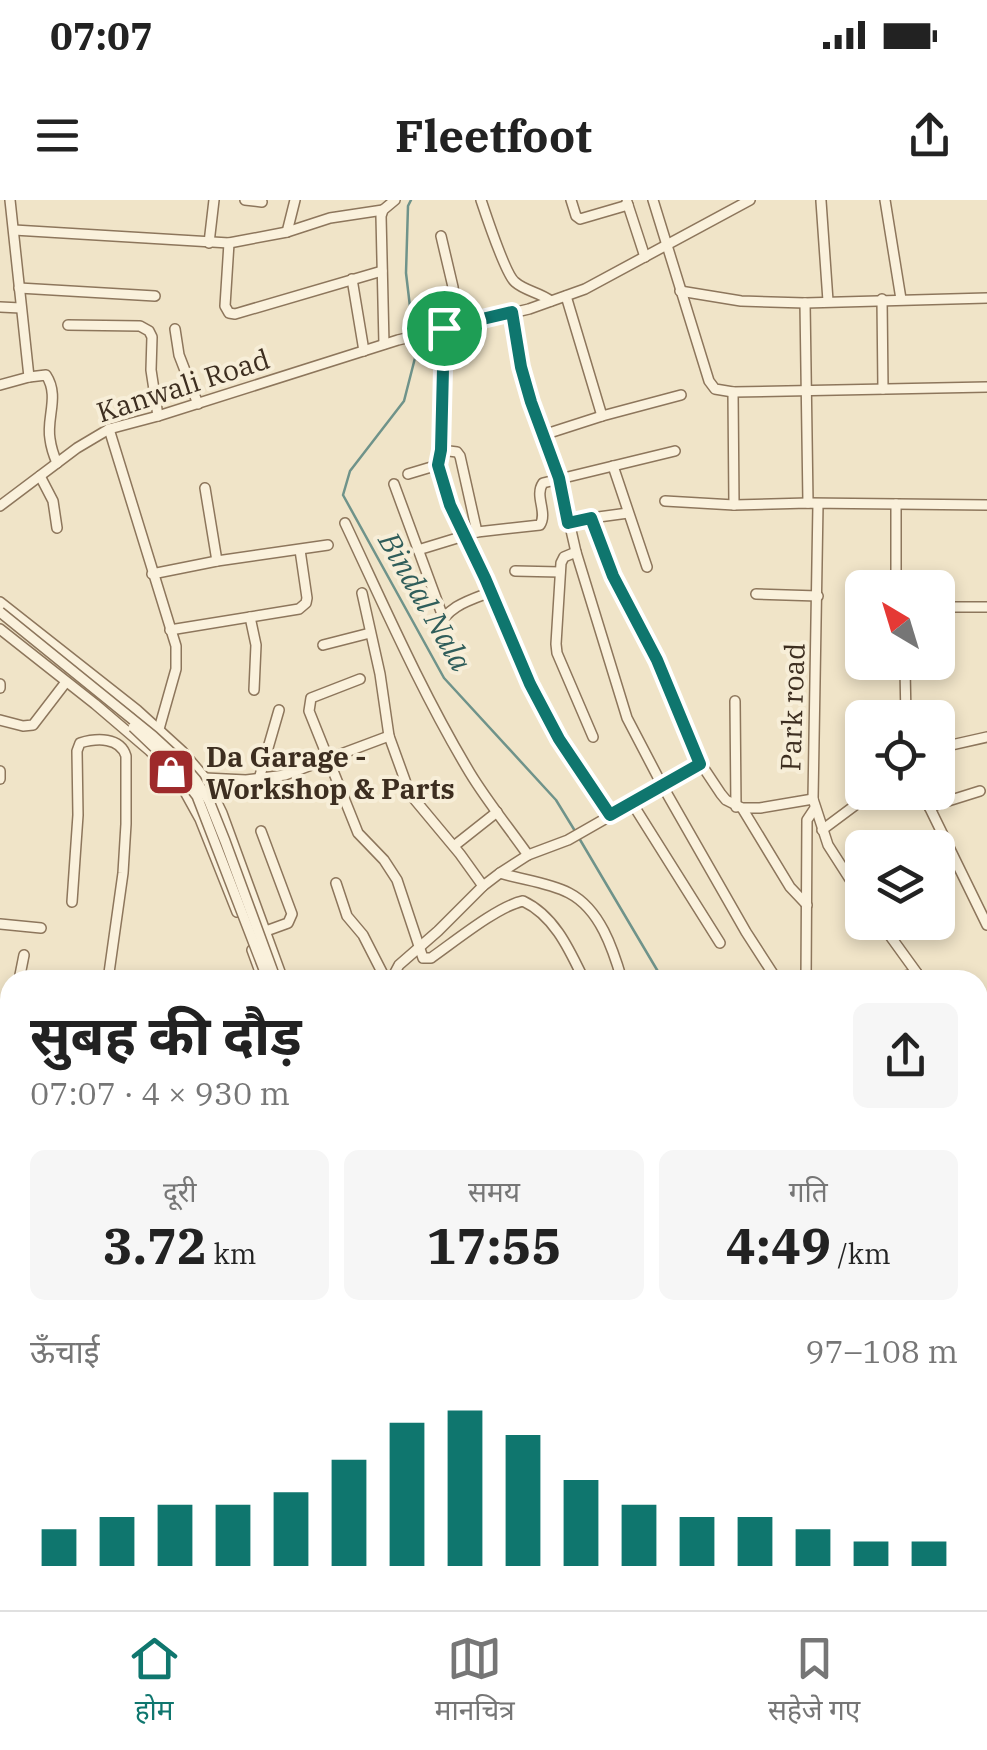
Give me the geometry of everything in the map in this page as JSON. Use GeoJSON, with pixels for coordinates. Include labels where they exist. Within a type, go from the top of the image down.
{"type":"FeatureCollection","features":[{"type":"Feature","properties":{"kind":"street"},"geometry":{"type":"LineString","coordinates":[[10,200],[29,376]]}},
{"type":"Feature","properties":{"kind":"street"},"geometry":{"type":"LineString","coordinates":[[209,243],[214,200]]}},
{"type":"Feature","properties":{"kind":"street"},"geometry":{"type":"LineString","coordinates":[[244,200],[262,202]]}},
{"type":"Feature","properties":{"kind":"street"},"geometry":{"type":"LineString","coordinates":[[287,232],[294,200]]}},
{"type":"Feature","properties":{"kind":"street"},"geometry":{"type":"LineString","coordinates":[[384,344],[381,216],[393,200]]}},
{"type":"Feature","properties":{"kind":"street"},"geometry":{"type":"LineString","coordinates":[[481,200],[507,273],[519,286],[540,292],[550,301]]}},
{"type":"Feature","properties":{"kind":"street"},"geometry":{"type":"LineString","coordinates":[[571,200],[580,219],[627,202],[644,257]]}},
{"type":"Feature","properties":{"kind":"street"},"geometry":{"type":"LineString","coordinates":[[653,200],[712,386],[733,392],[987,387]]}},
{"type":"Feature","properties":{"kind":"street"},"geometry":{"type":"LineString","coordinates":[[610,815],[544,712],[450,505],[438,465],[444,328],[586,289],[750,200]]}},
{"type":"Feature","properties":{"kind":"street"},"geometry":{"type":"LineString","coordinates":[[885,200],[902,298]]}},
{"type":"Feature","properties":{"kind":"street"},"geometry":{"type":"LineString","coordinates":[[821,201],[828,301]]}},
{"type":"Feature","properties":{"kind":"street"},"geometry":{"type":"LineString","coordinates":[[0,237],[14,234],[229,243],[287,232],[330,218],[383,210]]}},
{"type":"Feature","properties":{"kind":"street"},"geometry":{"type":"LineString","coordinates":[[442,236],[458,325]]}},
{"type":"Feature","properties":{"kind":"street"},"geometry":{"type":"LineString","coordinates":[[229,243],[225,306],[229,313],[382,271]]}},
{"type":"Feature","properties":{"kind":"street"},"geometry":{"type":"LineString","coordinates":[[352,279],[364,351]]}},
{"type":"Feature","properties":{"kind":"street"},"geometry":{"type":"LineString","coordinates":[[19,288],[155,296]]}},
{"type":"Feature","properties":{"kind":"street"},"geometry":{"type":"LineString","coordinates":[[680,291],[741,301],[987,298]]}},
{"type":"Feature","properties":{"kind":"street"},"geometry":{"type":"LineString","coordinates":[[566,296],[602,416]]}},
{"type":"Feature","properties":{"kind":"street"},"geometry":{"type":"LineString","coordinates":[[882,299],[883,389]]}},
{"type":"Feature","properties":{"kind":"street","name":"Park road"},"geometry":{"type":"LineString","coordinates":[[805,302],[818,596],[814,804],[822,830],[845,873]]}},
{"type":"Feature","properties":{"kind":"street"},"geometry":{"type":"LineString","coordinates":[[0,307],[21,308]]}},
{"type":"Feature","properties":{"kind":"street"},"geometry":{"type":"LineString","coordinates":[[512,312],[521,367],[559,478],[576,552],[626,718],[771,970]]}},
{"type":"Feature","properties":{"kind":"street"},"geometry":{"type":"LineString","coordinates":[[68,324],[140,326],[149,331],[158,416]]}},
{"type":"Feature","properties":{"kind":"street","name":"Kanwali Road"},"geometry":{"type":"LineString","coordinates":[[0,506],[108,429],[444,328]]}},
{"type":"Feature","properties":{"kind":"street"},"geometry":{"type":"LineString","coordinates":[[175,329],[177,349],[198,404]]}},
{"type":"Feature","properties":{"kind":"street"},"geometry":{"type":"LineString","coordinates":[[0,384],[46,375],[53,408],[49,439],[56,464]]}},
{"type":"Feature","properties":{"kind":"street"},"geometry":{"type":"LineString","coordinates":[[733,392],[734,505]]}},
{"type":"Feature","properties":{"kind":"street"},"geometry":{"type":"LineString","coordinates":[[543,435],[681,395]]}},
{"type":"Feature","properties":{"kind":"street"},"geometry":{"type":"LineString","coordinates":[[108,429],[178,658],[159,730]]}},
{"type":"Feature","properties":{"kind":"street"},"geometry":{"type":"LineString","coordinates":[[441,450],[460,456],[477,532]]}},
{"type":"Feature","properties":{"kind":"street"},"geometry":{"type":"LineString","coordinates":[[418,550],[477,532],[540,525],[544,519],[540,484],[676,451]]}},
{"type":"Feature","properties":{"kind":"street"},"geometry":{"type":"LineString","coordinates":[[408,474],[438,465]]}},
{"type":"Feature","properties":{"kind":"street"},"geometry":{"type":"LineString","coordinates":[[613,466],[647,567]]}},
{"type":"Feature","properties":{"kind":"street"},"geometry":{"type":"LineString","coordinates":[[40,476],[53,500],[57,528]]}},
{"type":"Feature","properties":{"kind":"street"},"geometry":{"type":"LineString","coordinates":[[394,484],[442,617]]}},
{"type":"Feature","properties":{"kind":"street"},"geometry":{"type":"LineString","coordinates":[[205,488],[217,562]]}},
{"type":"Feature","properties":{"kind":"street"},"geometry":{"type":"LineString","coordinates":[[665,502],[987,505]]}},
{"type":"Feature","properties":{"kind":"street"},"geometry":{"type":"LineString","coordinates":[[896,504],[896,570]]}},
{"type":"Feature","properties":{"kind":"street"},"geometry":{"type":"LineString","coordinates":[[568,523],[628,513]]}},
{"type":"Feature","properties":{"kind":"street"},"geometry":{"type":"LineString","coordinates":[[591,518],[613,576],[657,660],[700,764],[721,794],[739,807],[790,887],[807,905]]}},
{"type":"Feature","properties":{"kind":"street"},"geometry":{"type":"LineString","coordinates":[[345,523],[416,676],[473,778],[528,855]]}},
{"type":"Feature","properties":{"kind":"street"},"geometry":{"type":"LineString","coordinates":[[152,574],[328,545]]}},
{"type":"Feature","properties":{"kind":"street"},"geometry":{"type":"LineString","coordinates":[[170,630],[299,609],[307,598],[300,550]]}},
{"type":"Feature","properties":{"kind":"street"},"geometry":{"type":"LineString","coordinates":[[576,552],[562,560],[556,633],[558,653],[594,738]]}},
{"type":"Feature","properties":{"kind":"street"},"geometry":{"type":"LineString","coordinates":[[515,571],[560,572]]}},
{"type":"Feature","properties":{"kind":"street"},"geometry":{"type":"LineString","coordinates":[[436,630],[442,617],[453,608],[491,592]]}},
{"type":"Feature","properties":{"kind":"street"},"geometry":{"type":"LineString","coordinates":[[362,593],[389,736],[410,794],[483,886]]}},
{"type":"Feature","properties":{"kind":"street"},"geometry":{"type":"LineString","coordinates":[[756,594],[818,596]]}},
{"type":"Feature","properties":{"kind":"street"},"geometry":{"type":"LineString","coordinates":[[955,608],[987,607]]}},
{"type":"Feature","properties":{"kind":"street"},"geometry":{"type":"LineString","coordinates":[[1,612],[34,629],[159,730],[205,778],[266,931],[276,970]]}},
{"type":"Feature","properties":{"kind":"street"},"geometry":{"type":"LineString","coordinates":[[1,612],[129,724],[186,780],[205,814],[262,970]]}},
{"type":"Feature","properties":{"kind":"street"},"geometry":{"type":"LineString","coordinates":[[1,612],[153,736],[196,780],[225,841],[275,970]]}},
{"type":"Feature","properties":{"kind":"street"},"geometry":{"type":"LineString","coordinates":[[250,617],[256,644],[254,690]]}},
{"type":"Feature","properties":{"kind":"street"},"geometry":{"type":"LineString","coordinates":[[0,628],[150,751],[179,781],[200,819],[262,970]]}},
{"type":"Feature","properties":{"kind":"street"},"geometry":{"type":"LineString","coordinates":[[20,645],[24,635],[34,629]]}},
{"type":"Feature","properties":{"kind":"street"},"geometry":{"type":"LineString","coordinates":[[322,645],[370,633]]}},
{"type":"Feature","properties":{"kind":"street"},"geometry":{"type":"LineString","coordinates":[[360,680],[309,701],[316,729],[358,833],[397,880],[423,958],[431,958],[502,910],[524,901],[540,912],[562,937],[579,970]]}},
{"type":"Feature","properties":{"kind":"street"},"geometry":{"type":"LineString","coordinates":[[0,720],[34,725],[66,682]]}},
{"type":"Feature","properties":{"kind":"street"},"geometry":{"type":"LineString","coordinates":[[735,700],[739,807]]}},
{"type":"Feature","properties":{"kind":"street"},"geometry":{"type":"LineString","coordinates":[[258,779],[279,710]]}},
{"type":"Feature","properties":{"kind":"street"},"geometry":{"type":"LineString","coordinates":[[205,778],[258,779],[284,775],[389,736]]}},
{"type":"Feature","properties":{"kind":"street"},"geometry":{"type":"LineString","coordinates":[[955,744],[987,737]]}},
{"type":"Feature","properties":{"kind":"street"},"geometry":{"type":"LineString","coordinates":[[72,902],[78,816],[77,751],[85,741],[114,741],[126,756],[126,824],[109,970]]}},
{"type":"Feature","properties":{"kind":"street"},"geometry":{"type":"LineString","coordinates":[[396,970],[500,873],[528,855],[568,840],[700,764]]}},
{"type":"Feature","properties":{"kind":"street"},"geometry":{"type":"LineString","coordinates":[[0,771],[0,780]]}},
{"type":"Feature","properties":{"kind":"street"},"geometry":{"type":"LineString","coordinates":[[955,799],[980,791]]}},
{"type":"Feature","properties":{"kind":"street"},"geometry":{"type":"LineString","coordinates":[[632,802],[720,943]]}},
{"type":"Feature","properties":{"kind":"street"},"geometry":{"type":"LineString","coordinates":[[739,807],[814,804]]}},
{"type":"Feature","properties":{"kind":"street"},"geometry":{"type":"LineString","coordinates":[[806,970],[806,820],[814,804]]}},
{"type":"Feature","properties":{"kind":"street"},"geometry":{"type":"LineString","coordinates":[[822,830],[849,810]]}},
{"type":"Feature","properties":{"kind":"street"},"geometry":{"type":"LineString","coordinates":[[454,846],[497,812]]}},
{"type":"Feature","properties":{"kind":"street"},"geometry":{"type":"LineString","coordinates":[[262,830],[292,914],[288,923],[266,931]]}},
{"type":"Feature","properties":{"kind":"street"},"geometry":{"type":"LineString","coordinates":[[955,859],[987,924]]}},
{"type":"Feature","properties":{"kind":"street"},"geometry":{"type":"LineString","coordinates":[[500,873],[570,894],[580,902],[606,936],[618,970]]}},
{"type":"Feature","properties":{"kind":"street"},"geometry":{"type":"LineString","coordinates":[[336,883],[347,916],[363,935],[379,970]]}},
{"type":"Feature","properties":{"kind":"street"},"geometry":{"type":"LineString","coordinates":[[0,924],[40,928]]}},
{"type":"Feature","properties":{"kind":"street"},"geometry":{"type":"LineString","coordinates":[[893,940],[915,970]]}},
{"type":"Feature","properties":{"kind":"street"},"geometry":{"type":"LineString","coordinates":[[22,970],[24,956]]}},
{"type":"Feature","properties":{"kind":"waterway","name":"Bindal Nala"},"geometry":{"type":"LineString","coordinates":[[411,200],[406,273],[413,332]]}},
{"type":"Feature","properties":{"kind":"waterway","name":"Bindal Nala"},"geometry":{"type":"LineString","coordinates":[[413,340],[415,358],[404,401],[350,471],[343,495],[444,678],[556,800],[575,831]]}},
{"type":"Feature","properties":{"kind":"waterway","name":"Bindal Nala"},"geometry":{"type":"LineString","coordinates":[[579,838],[657,970]]}},
{"type":"Feature","properties":{"kind":"place","name":"Da Garage - Workshop & Parts"},"geometry":{"type":"Point","coordinates":[171,772]}},
{"type":"Feature","properties":{"kind":"route"},"geometry":{"type":"LineString","coordinates":[[512,312],[521,367],[559,478],[568,523],[591,518],[613,576],[657,660],[700,764],[610,815],[544,712],[444,486],[438,465],[444,328],[512,312]]}}]}
